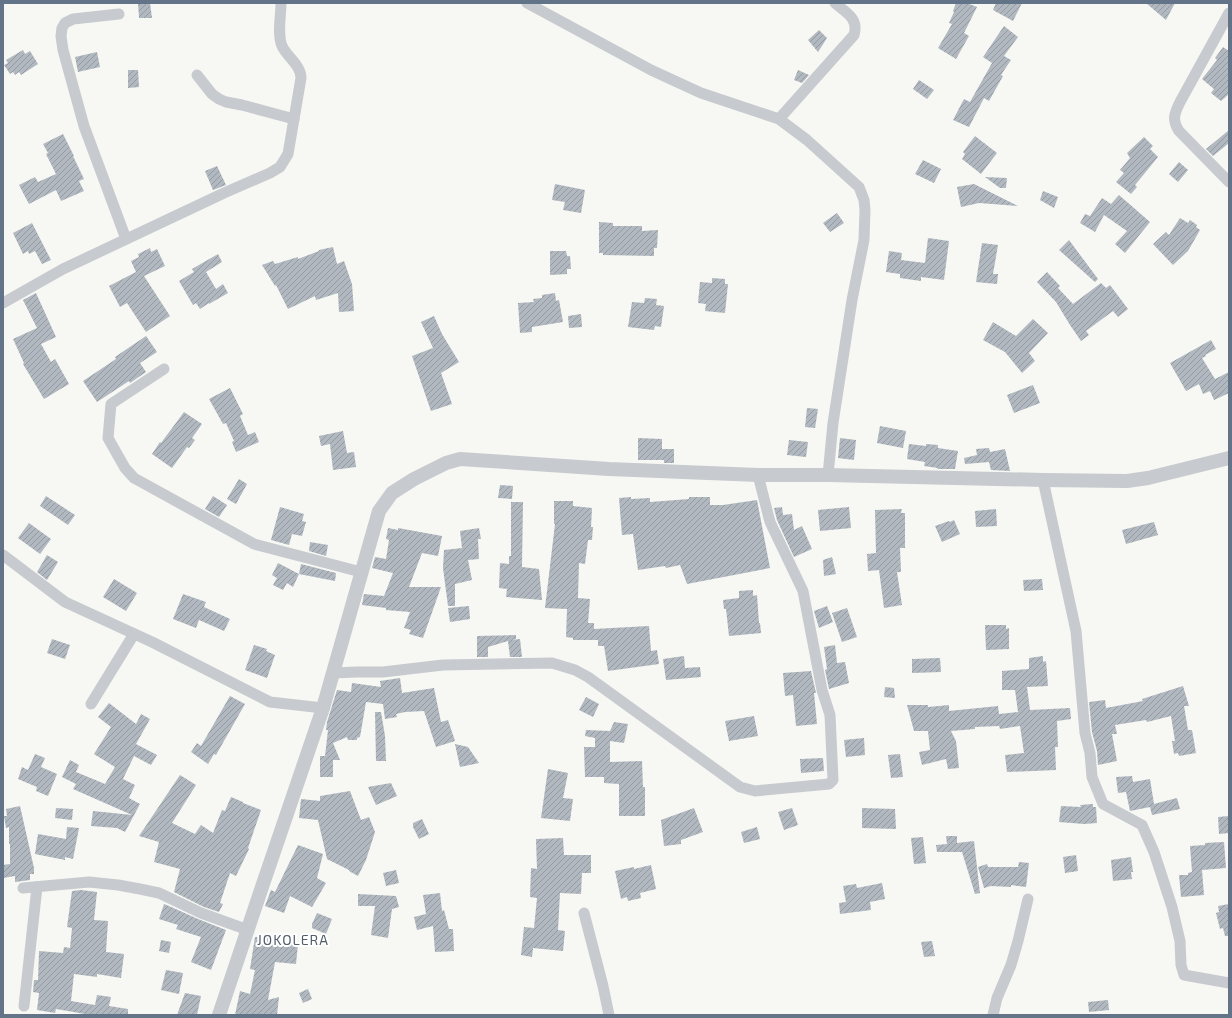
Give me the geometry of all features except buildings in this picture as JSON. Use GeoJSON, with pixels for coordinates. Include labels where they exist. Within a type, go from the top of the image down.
{"type":"FeatureCollection","features":[{"type":"Feature","properties":{"kind":"street"},"geometry":{"type":"LineString","coordinates":[[3,303],[62,269],[280,167],[288,154],[301,74],[300,70],[282,46],[280,37],[282,3]]}},
{"type":"Feature","properties":{"kind":"street"},"geometry":{"type":"LineString","coordinates":[[779,119],[854,35],[856,23],[852,17],[835,3]]}},
{"type":"Feature","properties":{"kind":"street"},"geometry":{"type":"LineString","coordinates":[[533,4],[651,70],[701,93],[779,119],[807,140],[858,187],[864,200],[864,240],[852,300],[833,423],[828,475]]}},
{"type":"Feature","properties":{"kind":"street"},"geometry":{"type":"LineString","coordinates":[[1229,13],[1180,102],[1174,118],[1174,124],[1179,131],[1229,182]]}},
{"type":"Feature","properties":{"kind":"street"},"geometry":{"type":"LineString","coordinates":[[119,14],[73,19],[65,23],[62,28],[61,36],[63,50],[84,126],[126,239]]}},
{"type":"Feature","properties":{"kind":"street"},"geometry":{"type":"LineString","coordinates":[[197,75],[212,94],[219,99],[294,119]]}},
{"type":"Feature","properties":{"kind":"street"},"geometry":{"type":"LineString","coordinates":[[164,369],[111,404],[108,438],[125,468],[134,478],[254,544],[360,572]]}},
{"type":"Feature","properties":{"kind":"street"},"geometry":{"type":"LineString","coordinates":[[220,1015],[323,708],[360,572],[379,511],[392,493],[414,479],[446,463],[460,458],[609,470],[758,475],[1127,481],[1148,478],[1229,458]]}},
{"type":"Feature","properties":{"kind":"street"},"geometry":{"type":"LineString","coordinates":[[333,673],[383,672],[443,665],[552,663],[575,670],[588,677],[740,787],[756,791],[829,784],[833,780],[830,715],[822,690],[803,591],[770,522],[758,475]]}},
{"type":"Feature","properties":{"kind":"street"},"geometry":{"type":"LineString","coordinates":[[1043,480],[1076,631],[1085,733],[1090,753],[1092,777],[1103,804],[1142,825],[1154,852],[1172,907],[1180,942],[1181,965],[1184,975],[1229,983]]}},
{"type":"Feature","properties":{"kind":"street"},"geometry":{"type":"LineString","coordinates":[[3,555],[65,602],[134,634],[270,702],[323,708]]}},
{"type":"Feature","properties":{"kind":"street"},"geometry":{"type":"LineString","coordinates":[[91,704],[134,634]]}},
{"type":"Feature","properties":{"kind":"street"},"geometry":{"type":"LineString","coordinates":[[23,888],[89,882],[140,889],[159,893],[201,913],[248,930]]}},
{"type":"Feature","properties":{"kind":"street"},"geometry":{"type":"LineString","coordinates":[[24,1006],[37,887]]}},
{"type":"Feature","properties":{"kind":"street"},"geometry":{"type":"LineString","coordinates":[[993,1015],[997,998],[1011,965],[1028,899]]}},
{"type":"Feature","properties":{"kind":"street"},"geometry":{"type":"LineString","coordinates":[[584,913],[609,1015]]}},
{"type":"Feature","properties":{"kind":"district","name":"JOKOLERA"},"geometry":{"type":"Point","coordinates":[293,940]}}]}
